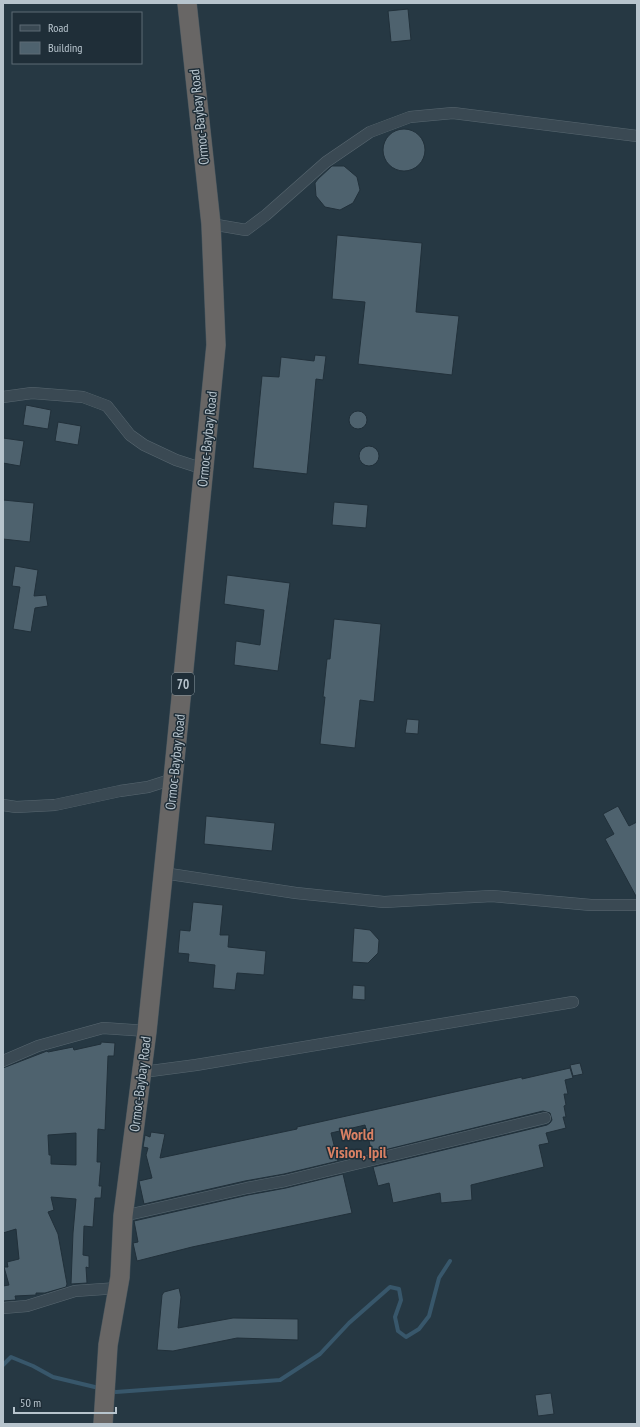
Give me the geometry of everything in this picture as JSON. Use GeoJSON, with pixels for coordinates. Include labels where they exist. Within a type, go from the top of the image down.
{"type":"FeatureCollection","features":[{"type":"Feature","properties":{"kind":"highway","name":"Ormoc-Baybay Road"},"geometry":{"type":"LineString","coordinates":[[103,1423],[108,1345],[118,1288],[123,1216],[147,1031],[174,779],[216,345],[211,224],[187,3]]}},
{"type":"Feature","properties":{"kind":"street"},"geometry":{"type":"LineString","coordinates":[[211,224],[246,230],[266,215],[326,162],[370,132],[410,117],[454,113],[637,136]]}},
{"type":"Feature","properties":{"kind":"street"},"geometry":{"type":"LineString","coordinates":[[3,397],[32,393],[83,397],[107,406],[130,435],[144,445],[176,460],[204,469]]}},
{"type":"Feature","properties":{"kind":"street"},"geometry":{"type":"LineString","coordinates":[[3,805],[16,807],[55,805],[148,787],[174,779]]}},
{"type":"Feature","properties":{"kind":"street"},"geometry":{"type":"LineString","coordinates":[[163,873],[296,893],[384,902],[492,896],[591,905],[637,905]]}},
{"type":"Feature","properties":{"kind":"street"},"geometry":{"type":"LineString","coordinates":[[142,1072],[196,1066],[573,1002]]}},
{"type":"Feature","properties":{"kind":"street"},"geometry":{"type":"LineString","coordinates":[[3,1061],[38,1046],[103,1028],[147,1031]]}},
{"type":"Feature","properties":{"kind":"street"},"geometry":{"type":"LineString","coordinates":[[123,1216],[300,1177],[545,1118]]}},
{"type":"Feature","properties":{"kind":"street"},"geometry":{"type":"LineString","coordinates":[[3,1308],[27,1306],[75,1291],[118,1288]]}},
{"type":"Feature","properties":{"kind":"building"},"geometry":{"type":"Polygon","coordinates":[[[408,9],[411,40],[391,42],[388,11],[408,9]]]}},
{"type":"Feature","properties":{"kind":"building"},"geometry":{"type":"Polygon","coordinates":[[[400,129],[408,129],[416,132],[422,138],[425,150],[422,162],[416,168],[408,171],[400,171],[392,168],[386,162],[383,154],[383,146],[386,138],[392,132],[400,129]]]}},
{"type":"Feature","properties":{"kind":"building"},"geometry":{"type":"Polygon","coordinates":[[[332,166],[344,166],[357,177],[360,190],[353,203],[340,210],[325,207],[316,196],[315,183],[332,166]]]}},
{"type":"Feature","properties":{"kind":"building"},"geometry":{"type":"Polygon","coordinates":[[[337,235],[422,243],[416,312],[459,316],[452,375],[358,364],[365,302],[332,299],[337,235]]]}},
{"type":"Feature","properties":{"kind":"building"},"geometry":{"type":"Polygon","coordinates":[[[315,355],[326,356],[323,380],[316,379],[307,474],[253,468],[262,376],[279,377],[281,357],[314,361],[315,355]]]}},
{"type":"Feature","properties":{"kind":"building"},"geometry":{"type":"Polygon","coordinates":[[[26,405],[51,410],[48,429],[23,425],[26,405]]]}},
{"type":"Feature","properties":{"kind":"building"},"geometry":{"type":"Polygon","coordinates":[[[358,411],[364,414],[367,420],[364,426],[358,429],[352,426],[349,420],[352,414],[358,411]]]}},
{"type":"Feature","properties":{"kind":"building"},"geometry":{"type":"Polygon","coordinates":[[[58,422],[81,426],[78,445],[55,441],[58,422]]]}},
{"type":"Feature","properties":{"kind":"building"},"geometry":{"type":"Polygon","coordinates":[[[3,438],[24,441],[20,466],[3,463],[3,438]]]}},
{"type":"Feature","properties":{"kind":"building"},"geometry":{"type":"Polygon","coordinates":[[[365,446],[373,446],[379,452],[379,460],[373,466],[365,466],[359,460],[359,452],[365,446]]]}},
{"type":"Feature","properties":{"kind":"building"},"geometry":{"type":"Polygon","coordinates":[[[3,500],[34,503],[30,542],[3,539],[3,500]]]}},
{"type":"Feature","properties":{"kind":"building"},"geometry":{"type":"Polygon","coordinates":[[[334,502],[368,505],[366,528],[332,525],[334,502]]]}},
{"type":"Feature","properties":{"kind":"building"},"geometry":{"type":"Polygon","coordinates":[[[15,566],[38,570],[34,596],[46,595],[48,606],[35,608],[31,632],[13,629],[20,587],[12,586],[15,566]]]}},
{"type":"Feature","properties":{"kind":"building"},"geometry":{"type":"Polygon","coordinates":[[[227,575],[290,583],[278,671],[234,665],[236,641],[260,645],[264,610],[224,604],[227,575]]]}},
{"type":"Feature","properties":{"kind":"building"},"geometry":{"type":"Polygon","coordinates":[[[334,619],[381,624],[374,702],[360,700],[355,748],[320,744],[327,659],[330,659],[334,619]]]}},
{"type":"Feature","properties":{"kind":"building"},"geometry":{"type":"Polygon","coordinates":[[[407,719],[419,720],[418,734],[405,733],[407,719]]]}},
{"type":"Feature","properties":{"kind":"building"},"geometry":{"type":"Polygon","coordinates":[[[618,806],[629,826],[637,822],[637,898],[605,839],[614,834],[603,814],[618,806]]]}},
{"type":"Feature","properties":{"kind":"building"},"geometry":{"type":"Polygon","coordinates":[[[206,816],[275,823],[272,851],[204,844],[206,816]]]}},
{"type":"Feature","properties":{"kind":"building"},"geometry":{"type":"Polygon","coordinates":[[[193,902],[223,905],[220,935],[229,935],[228,947],[266,951],[264,975],[237,973],[235,990],[213,988],[215,965],[188,962],[189,954],[178,953],[180,930],[190,931],[193,902]]]}},
{"type":"Feature","properties":{"kind":"building"},"geometry":{"type":"Polygon","coordinates":[[[354,928],[370,930],[379,940],[378,953],[368,963],[352,962],[354,928]]]}},
{"type":"Feature","properties":{"kind":"building"},"geometry":{"type":"Polygon","coordinates":[[[353,985],[365,986],[365,1000],[352,999],[353,985]]]}},
{"type":"Feature","properties":{"kind":"building"},"geometry":{"type":"Polygon","coordinates":[[[101,1042],[115,1043],[114,1056],[108,1056],[105,1130],[98,1129],[97,1162],[101,1162],[99,1186],[102,1186],[101,1198],[95,1198],[93,1227],[84,1226],[83,1255],[89,1256],[89,1268],[86,1267],[87,1283],[71,1284],[76,1199],[51,1197],[54,1210],[48,1212],[58,1234],[67,1284],[66,1287],[45,1293],[36,1293],[36,1295],[15,1296],[16,1300],[3,1301],[3,1286],[9,1285],[4,1267],[8,1267],[7,1262],[19,1259],[16,1229],[3,1233],[3,1068],[47,1051],[73,1047],[74,1050],[101,1044],[101,1042]],[[76,1133],[48,1135],[51,1164],[76,1165],[76,1133]]]}},
{"type":"Feature","properties":{"kind":"building"},"geometry":{"type":"Polygon","coordinates":[[[580,1063],[583,1074],[573,1076],[570,1065],[580,1063]]]}},
{"type":"Feature","properties":{"kind":"building"},"geometry":{"type":"Polygon","coordinates":[[[570,1068],[573,1078],[565,1080],[568,1094],[564,1094],[566,1117],[563,1117],[566,1128],[546,1133],[549,1143],[539,1145],[544,1167],[471,1185],[472,1200],[441,1203],[440,1193],[393,1203],[389,1183],[378,1186],[373,1167],[547,1125],[552,1120],[550,1113],[543,1111],[372,1153],[365,1125],[331,1133],[338,1161],[144,1204],[139,1181],[152,1178],[146,1155],[148,1148],[143,1147],[145,1135],[150,1137],[151,1132],[165,1134],[160,1158],[297,1129],[297,1127],[522,1077],[522,1079],[570,1068]]]}},
{"type":"Feature","properties":{"kind":"building"},"geometry":{"type":"Polygon","coordinates":[[[343,1174],[352,1213],[192,1247],[137,1261],[133,1243],[138,1242],[134,1221],[343,1174]]]}},
{"type":"Feature","properties":{"kind":"building"},"geometry":{"type":"Polygon","coordinates":[[[179,1288],[181,1297],[178,1328],[233,1318],[298,1319],[298,1340],[237,1338],[173,1351],[157,1350],[162,1295],[164,1292],[179,1288]]]}},
{"type":"Feature","properties":{"kind":"building"},"geometry":{"type":"Polygon","coordinates":[[[551,1393],[554,1414],[538,1416],[535,1395],[551,1393]]]}},
{"type":"Feature","properties":{"kind":"waterway"},"geometry":{"type":"LineString","coordinates":[[110,1391],[116,1392],[280,1380],[320,1354],[349,1323],[390,1287],[399,1289],[401,1300],[395,1317],[398,1331],[406,1337],[419,1329],[429,1316],[439,1278],[450,1261]]}},
{"type":"Feature","properties":{"kind":"waterway"},"geometry":{"type":"LineString","coordinates":[[3,1365],[11,1357],[33,1366],[53,1377],[99,1388]]}},
{"type":"Feature","properties":{"kind":"district","name":"World Vision, Ipil"},"geometry":{"type":"Point","coordinates":[357,1143]}}]}
